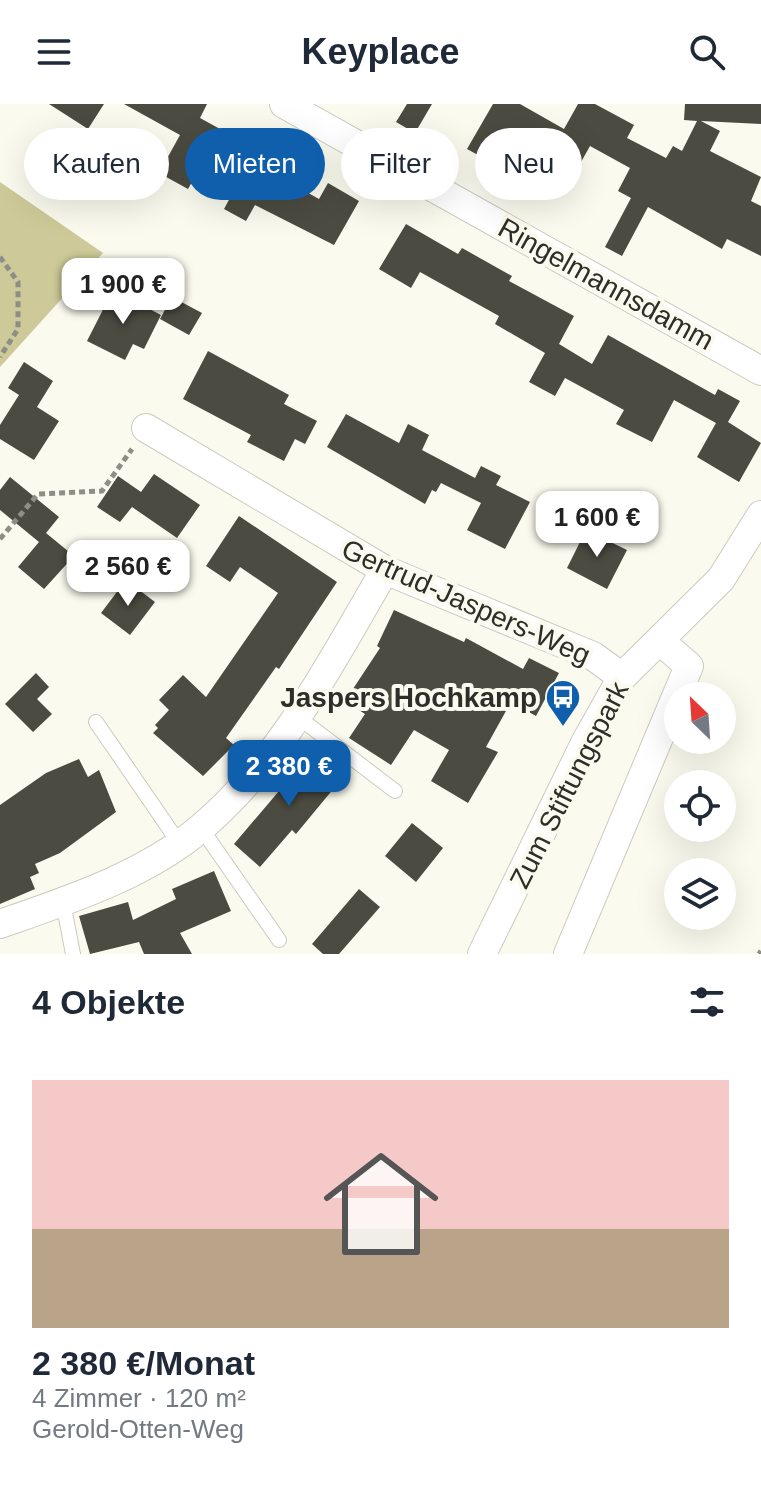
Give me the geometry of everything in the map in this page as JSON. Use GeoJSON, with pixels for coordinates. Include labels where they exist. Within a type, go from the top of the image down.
{"type":"FeatureCollection","features":[{"type":"Feature","properties":{"kind":"street","name":"Ringelmannsdamm"},"geometry":{"type":"LineString","coordinates":[[284,104],[761,371]]}},
{"type":"Feature","properties":{"kind":"street","name":"Gertrud-Jaspers-Weg"},"geometry":{"type":"LineString","coordinates":[[146,428],[385,570],[593,656],[622,677]]}},
{"type":"Feature","properties":{"kind":"street","name":"Zum Stiftungspark"},"geometry":{"type":"LineString","coordinates":[[482,954],[586,741],[622,677],[721,579],[761,515]]}},
{"type":"Feature","properties":{"kind":"street"},"geometry":{"type":"LineString","coordinates":[[0,924],[114,881],[190,835],[231,799],[298,717],[385,570]]}},
{"type":"Feature","properties":{"kind":"street"},"geometry":{"type":"LineString","coordinates":[[568,954],[689,666],[660,641]]}},
{"type":"Feature","properties":{"kind":"lane"},"geometry":{"type":"LineString","coordinates":[[298,717],[395,791]]}},
{"type":"Feature","properties":{"kind":"lane"},"geometry":{"type":"LineString","coordinates":[[96,722],[279,940]]}},
{"type":"Feature","properties":{"kind":"lane"},"geometry":{"type":"LineString","coordinates":[[63,902],[73,954]]}},
{"type":"Feature","properties":{"kind":"path"},"geometry":{"type":"LineString","coordinates":[[0,257],[18,282],[18,329],[0,357]]}},
{"type":"Feature","properties":{"kind":"path"},"geometry":{"type":"LineString","coordinates":[[0,539],[38,494],[102,491],[146,428]]}},
{"type":"Feature","properties":{"kind":"shaded area"},"geometry":{"type":"Polygon","coordinates":[[[0,182],[103,253],[0,367],[0,182]]]}},
{"type":"Feature","properties":{"kind":"building"},"geometry":{"type":"Polygon","coordinates":[[[49,104],[104,104],[86,128],[49,104]]]}},
{"type":"Feature","properties":{"kind":"building"},"geometry":{"type":"Polygon","coordinates":[[[124,104],[207,104],[200,118],[218,128],[185,128],[185,187],[169,179],[169,155],[180,135],[124,104]]]}},
{"type":"Feature","properties":{"kind":"building"},"geometry":{"type":"Polygon","coordinates":[[[407,104],[432,104],[418,128],[406,128],[396,122],[407,104]]]}},
{"type":"Feature","properties":{"kind":"building"},"geometry":{"type":"Polygon","coordinates":[[[493,104],[520,104],[562,128],[479,128],[493,104]]]}},
{"type":"Feature","properties":{"kind":"building"},"geometry":{"type":"Polygon","coordinates":[[[578,104],[595,104],[634,125],[627,138],[666,158],[673,146],[682,151],[697,121],[684,120],[685,104],[761,104],[761,124],[701,121],[720,131],[710,151],[761,177],[751,201],[761,206],[761,256],[727,239],[722,249],[648,207],[622,256],[605,247],[631,198],[618,191],[630,168],[590,146],[582,160],[582,128],[565,128],[578,104]]]}},
{"type":"Feature","properties":{"kind":"building"},"geometry":{"type":"Polygon","coordinates":[[[475,135],[475,153],[467,149],[475,135]]]}},
{"type":"Feature","properties":{"kind":"building"},"geometry":{"type":"Polygon","coordinates":[[[328,183],[341,191],[341,200],[359,201],[334,245],[255,205],[246,221],[224,209],[229,200],[325,200],[328,183]]]}},
{"type":"Feature","properties":{"kind":"building"},"geometry":{"type":"Polygon","coordinates":[[[406,224],[458,254],[462,248],[512,276],[509,281],[574,316],[559,344],[592,364],[608,335],[715,395],[718,389],[740,401],[728,422],[761,443],[739,482],[697,457],[716,423],[674,400],[652,442],[616,424],[624,410],[565,378],[555,396],[529,382],[545,353],[495,324],[499,316],[420,272],[411,288],[379,269],[406,224]]]}},
{"type":"Feature","properties":{"kind":"building"},"geometry":{"type":"Polygon","coordinates":[[[113,290],[161,315],[144,349],[133,344],[125,360],[87,341],[113,290]]]}},
{"type":"Feature","properties":{"kind":"building"},"geometry":{"type":"Polygon","coordinates":[[[172,297],[202,313],[189,335],[160,319],[172,297]]]}},
{"type":"Feature","properties":{"kind":"building"},"geometry":{"type":"Polygon","coordinates":[[[208,351],[289,395],[284,404],[317,421],[305,444],[295,439],[284,461],[247,442],[251,435],[183,399],[208,351]]]}},
{"type":"Feature","properties":{"kind":"building"},"geometry":{"type":"Polygon","coordinates":[[[24,362],[53,381],[37,407],[59,421],[34,460],[0,439],[0,425],[19,395],[8,388],[24,362]]]}},
{"type":"Feature","properties":{"kind":"building"},"geometry":{"type":"Polygon","coordinates":[[[346,414],[399,443],[408,424],[429,435],[422,450],[475,478],[481,466],[501,476],[496,485],[530,502],[505,549],[467,530],[481,503],[441,483],[436,492],[432,490],[425,504],[327,447],[346,414]]]}},
{"type":"Feature","properties":{"kind":"building"},"geometry":{"type":"Polygon","coordinates":[[[154,474],[200,505],[177,538],[132,507],[120,522],[97,507],[118,476],[141,492],[154,474]]]}},
{"type":"Feature","properties":{"kind":"building"},"geometry":{"type":"Polygon","coordinates":[[[10,477],[59,517],[46,533],[74,556],[44,589],[18,567],[39,542],[0,510],[0,490],[10,477]]]}},
{"type":"Feature","properties":{"kind":"building"},"geometry":{"type":"Polygon","coordinates":[[[239,516],[337,582],[279,669],[276,667],[226,738],[234,745],[203,776],[153,733],[158,728],[155,725],[169,710],[159,700],[183,675],[206,697],[278,593],[240,567],[230,582],[206,566],[239,516]]]}},
{"type":"Feature","properties":{"kind":"building"},"geometry":{"type":"Polygon","coordinates":[[[586,530],[627,550],[607,589],[567,568],[586,530]]]}},
{"type":"Feature","properties":{"kind":"building"},"geometry":{"type":"Polygon","coordinates":[[[126,580],[155,602],[130,635],[101,613],[126,580]]]}},
{"type":"Feature","properties":{"kind":"building"},"geometry":{"type":"Polygon","coordinates":[[[394,610],[464,642],[466,638],[523,669],[529,658],[559,673],[536,716],[511,702],[486,747],[498,752],[468,803],[431,781],[449,750],[414,730],[391,765],[349,738],[365,714],[345,701],[380,648],[377,646],[394,610]]]}},
{"type":"Feature","properties":{"kind":"building"},"geometry":{"type":"Polygon","coordinates":[[[36,673],[49,687],[37,699],[52,714],[33,732],[5,704],[36,673]]]}},
{"type":"Feature","properties":{"kind":"building"},"geometry":{"type":"Polygon","coordinates":[[[313,751],[344,776],[296,834],[292,830],[260,867],[234,844],[313,751]]]}},
{"type":"Feature","properties":{"kind":"building"},"geometry":{"type":"Polygon","coordinates":[[[79,759],[88,777],[99,770],[116,812],[60,853],[35,864],[39,873],[30,877],[35,889],[0,904],[0,805],[46,773],[79,759]]]}},
{"type":"Feature","properties":{"kind":"building"},"geometry":{"type":"Polygon","coordinates":[[[412,823],[443,848],[416,882],[385,856],[412,823]]]}},
{"type":"Feature","properties":{"kind":"building"},"geometry":{"type":"Polygon","coordinates":[[[214,871],[231,911],[180,933],[192,954],[144,954],[139,942],[90,954],[79,916],[128,902],[133,920],[176,899],[172,889],[214,871]]]}},
{"type":"Feature","properties":{"kind":"building"},"geometry":{"type":"Polygon","coordinates":[[[359,889],[380,907],[339,954],[323,954],[312,944],[359,889]]]}},
{"type":"Feature","properties":{"kind":"place","name":"Jaspers Hochkamp"},"geometry":{"type":"Point","coordinates":[563,728]}}]}
